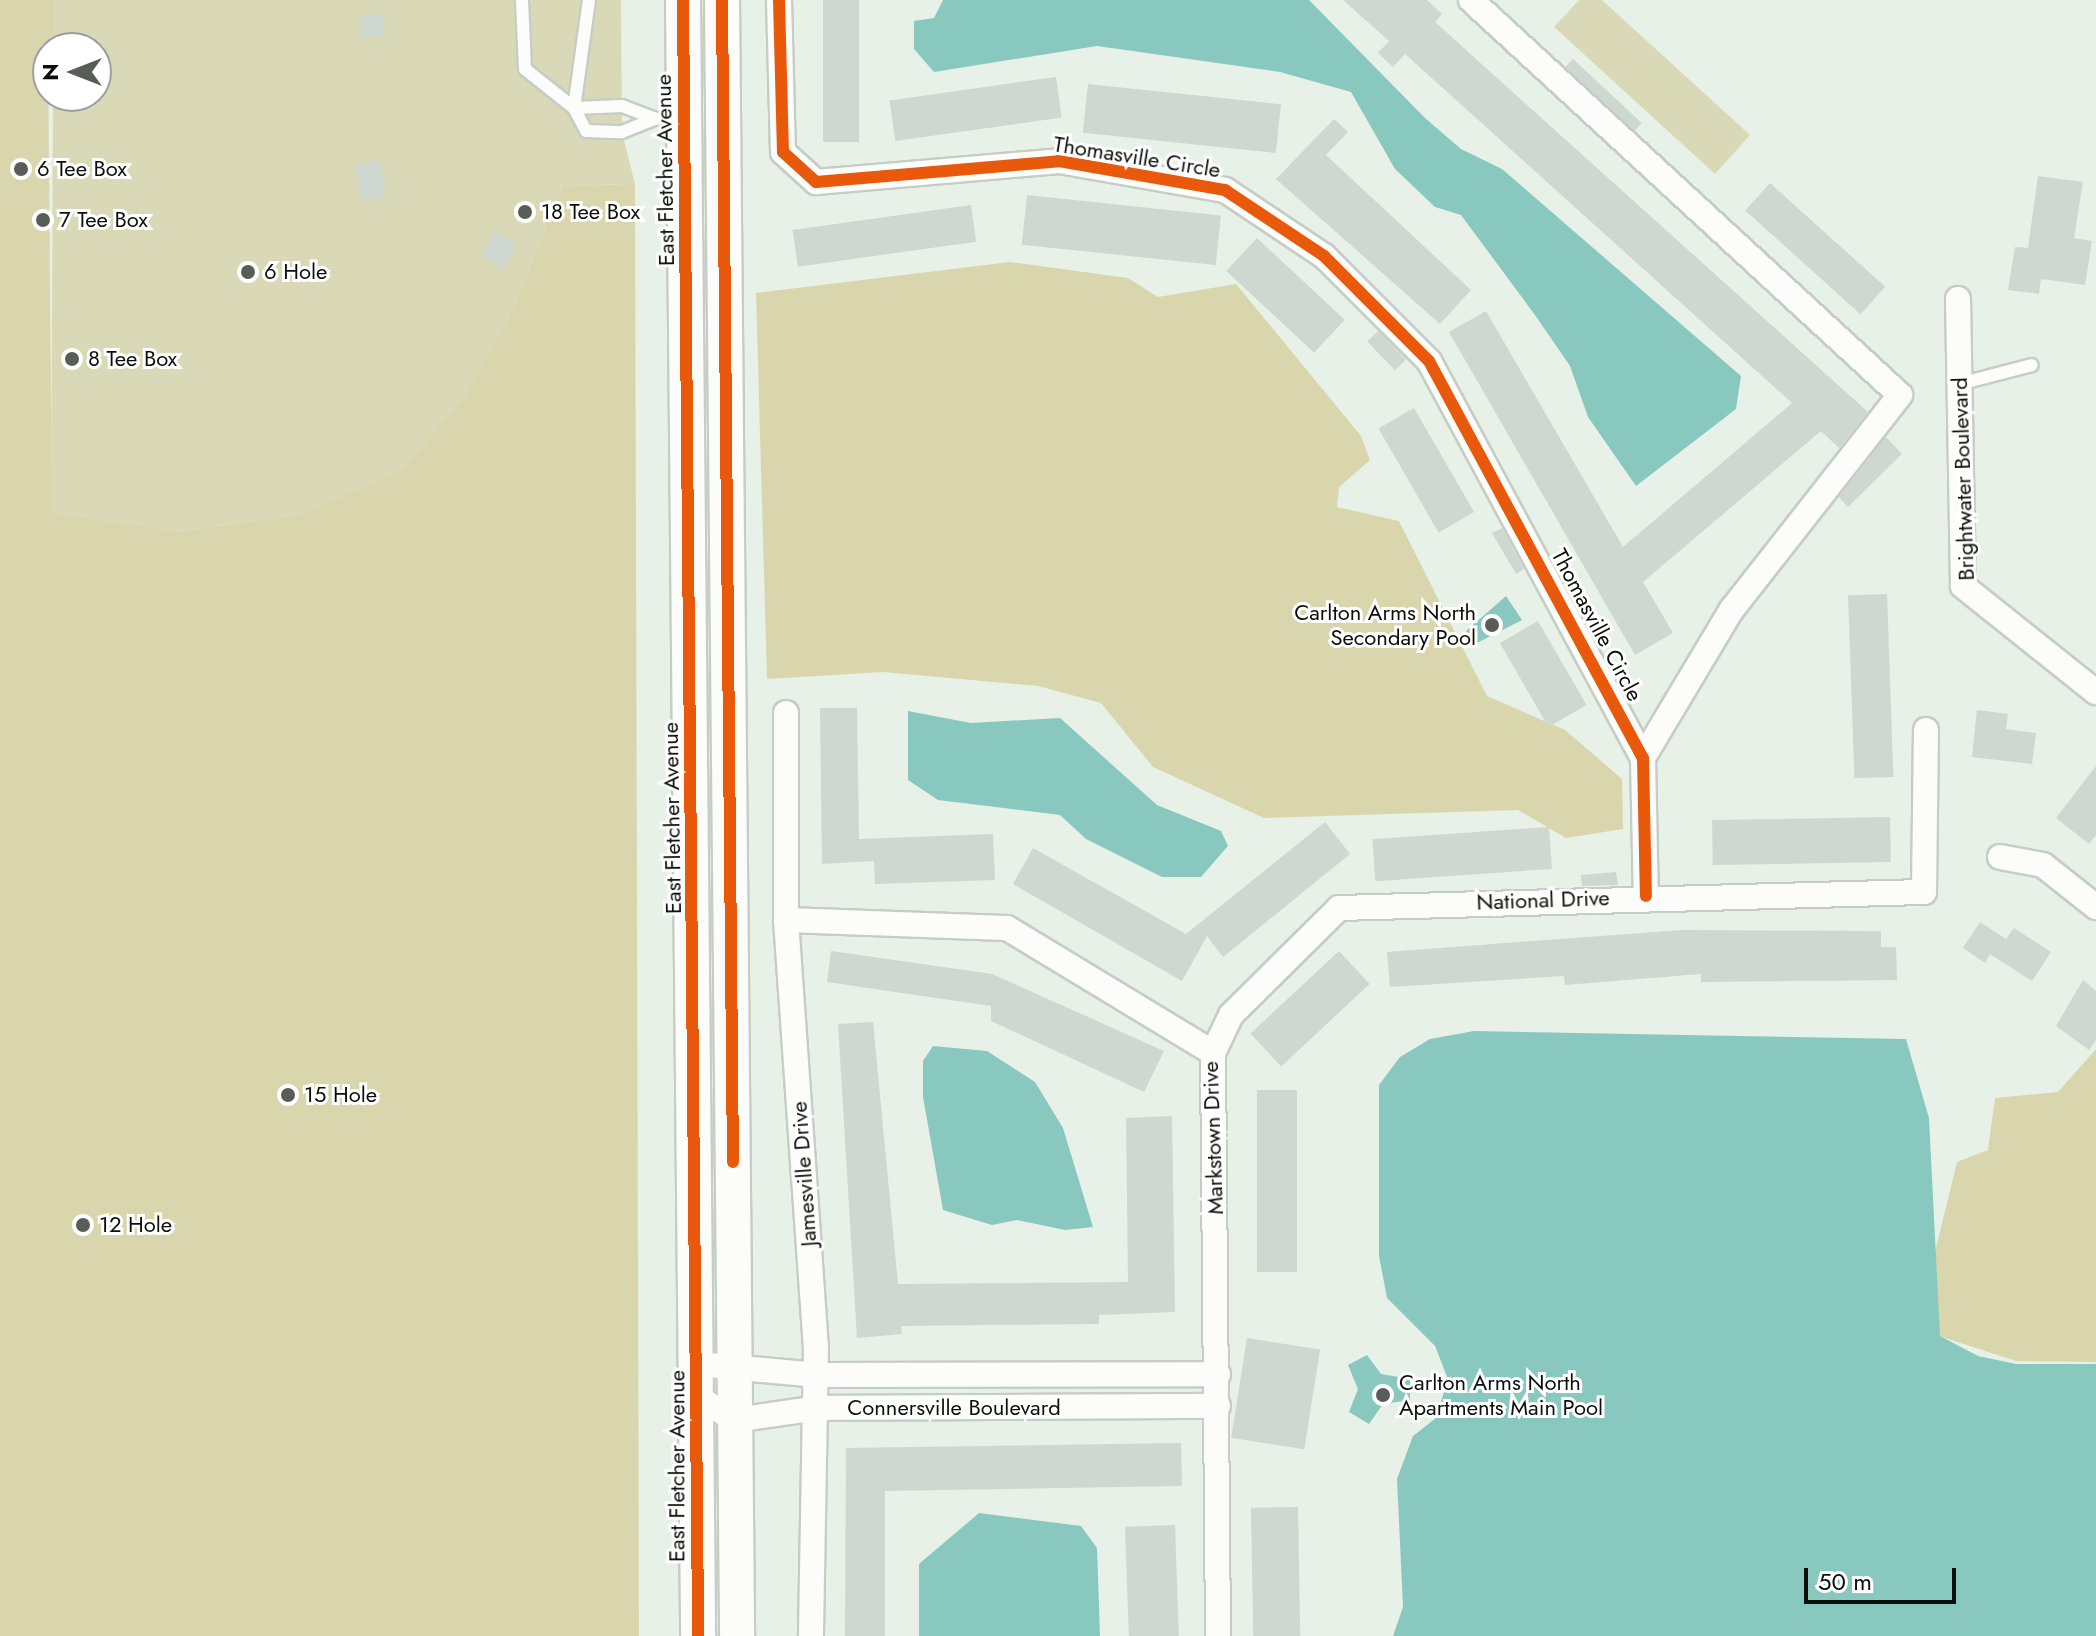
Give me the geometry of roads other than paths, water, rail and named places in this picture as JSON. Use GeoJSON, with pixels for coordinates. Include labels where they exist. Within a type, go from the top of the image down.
{"type":"FeatureCollection","features":[{"type":"Feature","properties":{"kind":"main road","name":"East Fletcher Avenue"},"geometry":{"type":"LineString","coordinates":[[683,0],[694,120],[711,859],[734,1364],[737,1636]]}},
{"type":"Feature","properties":{"kind":"main road","name":"East Fletcher Avenue"},"geometry":{"type":"LineString","coordinates":[[694,120],[722,0]]}},
{"type":"Feature","properties":{"kind":"main road","name":"East Fletcher Avenue"},"geometry":{"type":"LineString","coordinates":[[698,1636],[697,1381],[711,859]]}},
{"type":"Feature","properties":{"kind":"street","name":"Thomasville Circle"},"geometry":{"type":"LineString","coordinates":[[779,0],[783,152],[816,182],[1059,161],[1225,190],[1324,256],[1429,361],[1643,758],[1646,896]]}},
{"type":"Feature","properties":{"kind":"street","name":"Thomasville Circle"},"geometry":{"type":"LineString","coordinates":[[1471,0],[1900,395],[1732,609],[1643,758]]}},
{"type":"Feature","properties":{"kind":"street","name":"Brightwater Boulevard"},"geometry":{"type":"LineString","coordinates":[[1958,299],[1963,586],[2096,692]]}},
{"type":"Feature","properties":{"kind":"street","name":"Jamesville Drive"},"geometry":{"type":"LineString","coordinates":[[786,713],[786,920],[817,1375],[811,1636]]}},
{"type":"Feature","properties":{"kind":"street","name":"National Drive"},"geometry":{"type":"LineString","coordinates":[[1213,1053],[1231,1015],[1339,908],[1646,896],[1924,892],[1926,730]]}},
{"type":"Feature","properties":{"kind":"street"},"geometry":{"type":"LineString","coordinates":[[2000,857],[2043,865],[2096,907]]}},
{"type":"Feature","properties":{"kind":"street","name":"Markstown Drive"},"geometry":{"type":"LineString","coordinates":[[786,920],[1007,928],[1213,1053],[1218,1636]]}},
{"type":"Feature","properties":{"kind":"street","name":"Connersville Boulevard"},"geometry":{"type":"LineString","coordinates":[[697,1381],[734,1364],[817,1375],[1218,1374]]}},
{"type":"Feature","properties":{"kind":"street"},"geometry":{"type":"LineString","coordinates":[[697,1381],[735,1420]]}},
{"type":"Feature","properties":{"kind":"street","name":"Connersville Boulevard"},"geometry":{"type":"LineString","coordinates":[[735,1420],[817,1408],[1218,1406]]}},
{"type":"Feature","properties":{"kind":"lane"},"geometry":{"type":"LineString","coordinates":[[522,0],[525,69],[574,108],[586,131],[622,132],[694,120]]}},
{"type":"Feature","properties":{"kind":"lane"},"geometry":{"type":"LineString","coordinates":[[574,108],[589,0]]}},
{"type":"Feature","properties":{"kind":"lane"},"geometry":{"type":"LineString","coordinates":[[574,108],[622,106],[694,120]]}},
{"type":"Feature","properties":{"kind":"lane"},"geometry":{"type":"LineString","coordinates":[[1959,384],[2032,365]]}},
{"type":"Feature","properties":{"kind":"water"},"geometry":{"type":"Polygon","coordinates":[[[943,0],[1309,0],[1425,118],[1461,149],[1502,169],[1741,376],[1736,409],[1636,486],[1588,417],[1570,366],[1535,315],[1461,215],[1435,207],[1395,169],[1351,92],[1280,72],[1097,46],[934,72],[914,49],[914,21],[934,18],[943,0]]]}},
{"type":"Feature","properties":{"kind":"water","name":"Carlton Arms North Secondary Pool"},"geometry":{"type":"Polygon","coordinates":[[[1506,596],[1522,620],[1475,644],[1466,631],[1506,596]]]}},
{"type":"Feature","properties":{"kind":"water"},"geometry":{"type":"Polygon","coordinates":[[[908,711],[971,723],[1060,718],[1157,805],[1221,831],[1228,846],[1201,877],[1162,877],[1086,839],[1060,815],[938,800],[908,780],[908,711]]]}},
{"type":"Feature","properties":{"kind":"water"},"geometry":{"type":"Polygon","coordinates":[[[1474,1031],[1906,1039],[1929,1118],[1940,1336],[1978,1356],[2016,1364],[2096,1364],[2096,1636],[1393,1636],[1403,1607],[1397,1479],[1413,1436],[1436,1418],[1448,1379],[1435,1346],[1387,1298],[1379,1256],[1379,1085],[1400,1057],[1430,1039],[1474,1031]]]}},
{"type":"Feature","properties":{"kind":"water"},"geometry":{"type":"Polygon","coordinates":[[[933,1046],[987,1051],[1035,1082],[1063,1128],[1093,1227],[1065,1230],[1017,1220],[992,1225],[943,1210],[923,1097],[923,1061],[933,1046]]]}},
{"type":"Feature","properties":{"kind":"water","name":"Carlton Arms North Apartments Main Pool"},"geometry":{"type":"Polygon","coordinates":[[[1367,1355],[1381,1374],[1410,1379],[1410,1400],[1383,1404],[1369,1424],[1349,1412],[1358,1389],[1348,1365],[1367,1355]]]}},
{"type":"Feature","properties":{"kind":"water"},"geometry":{"type":"Polygon","coordinates":[[[979,1513],[1081,1526],[1097,1548],[1100,1636],[919,1636],[919,1564],[979,1513]]]}},
{"type":"Feature","properties":{"kind":"place","name":"6 Tee Box"},"geometry":{"type":"Point","coordinates":[21,169]}},
{"type":"Feature","properties":{"kind":"place","name":"18 Tee Box"},"geometry":{"type":"Point","coordinates":[525,212]}},
{"type":"Feature","properties":{"kind":"place","name":"7 Tee Box"},"geometry":{"type":"Point","coordinates":[43,220]}},
{"type":"Feature","properties":{"kind":"place","name":"6 Hole"},"geometry":{"type":"Point","coordinates":[248,272]}},
{"type":"Feature","properties":{"kind":"place","name":"8 Tee Box"},"geometry":{"type":"Point","coordinates":[72,359]}},
{"type":"Feature","properties":{"kind":"place","name":"Carlton Arms North Secondary Pool"},"geometry":{"type":"Point","coordinates":[1492,625]}},
{"type":"Feature","properties":{"kind":"place","name":"15 Hole"},"geometry":{"type":"Point","coordinates":[288,1095]}},
{"type":"Feature","properties":{"kind":"place","name":"12 Hole"},"geometry":{"type":"Point","coordinates":[83,1225]}},
{"type":"Feature","properties":{"kind":"place","name":"Carlton Arms North Apartments Main Pool"},"geometry":{"type":"Point","coordinates":[1383,1395]}}]}
